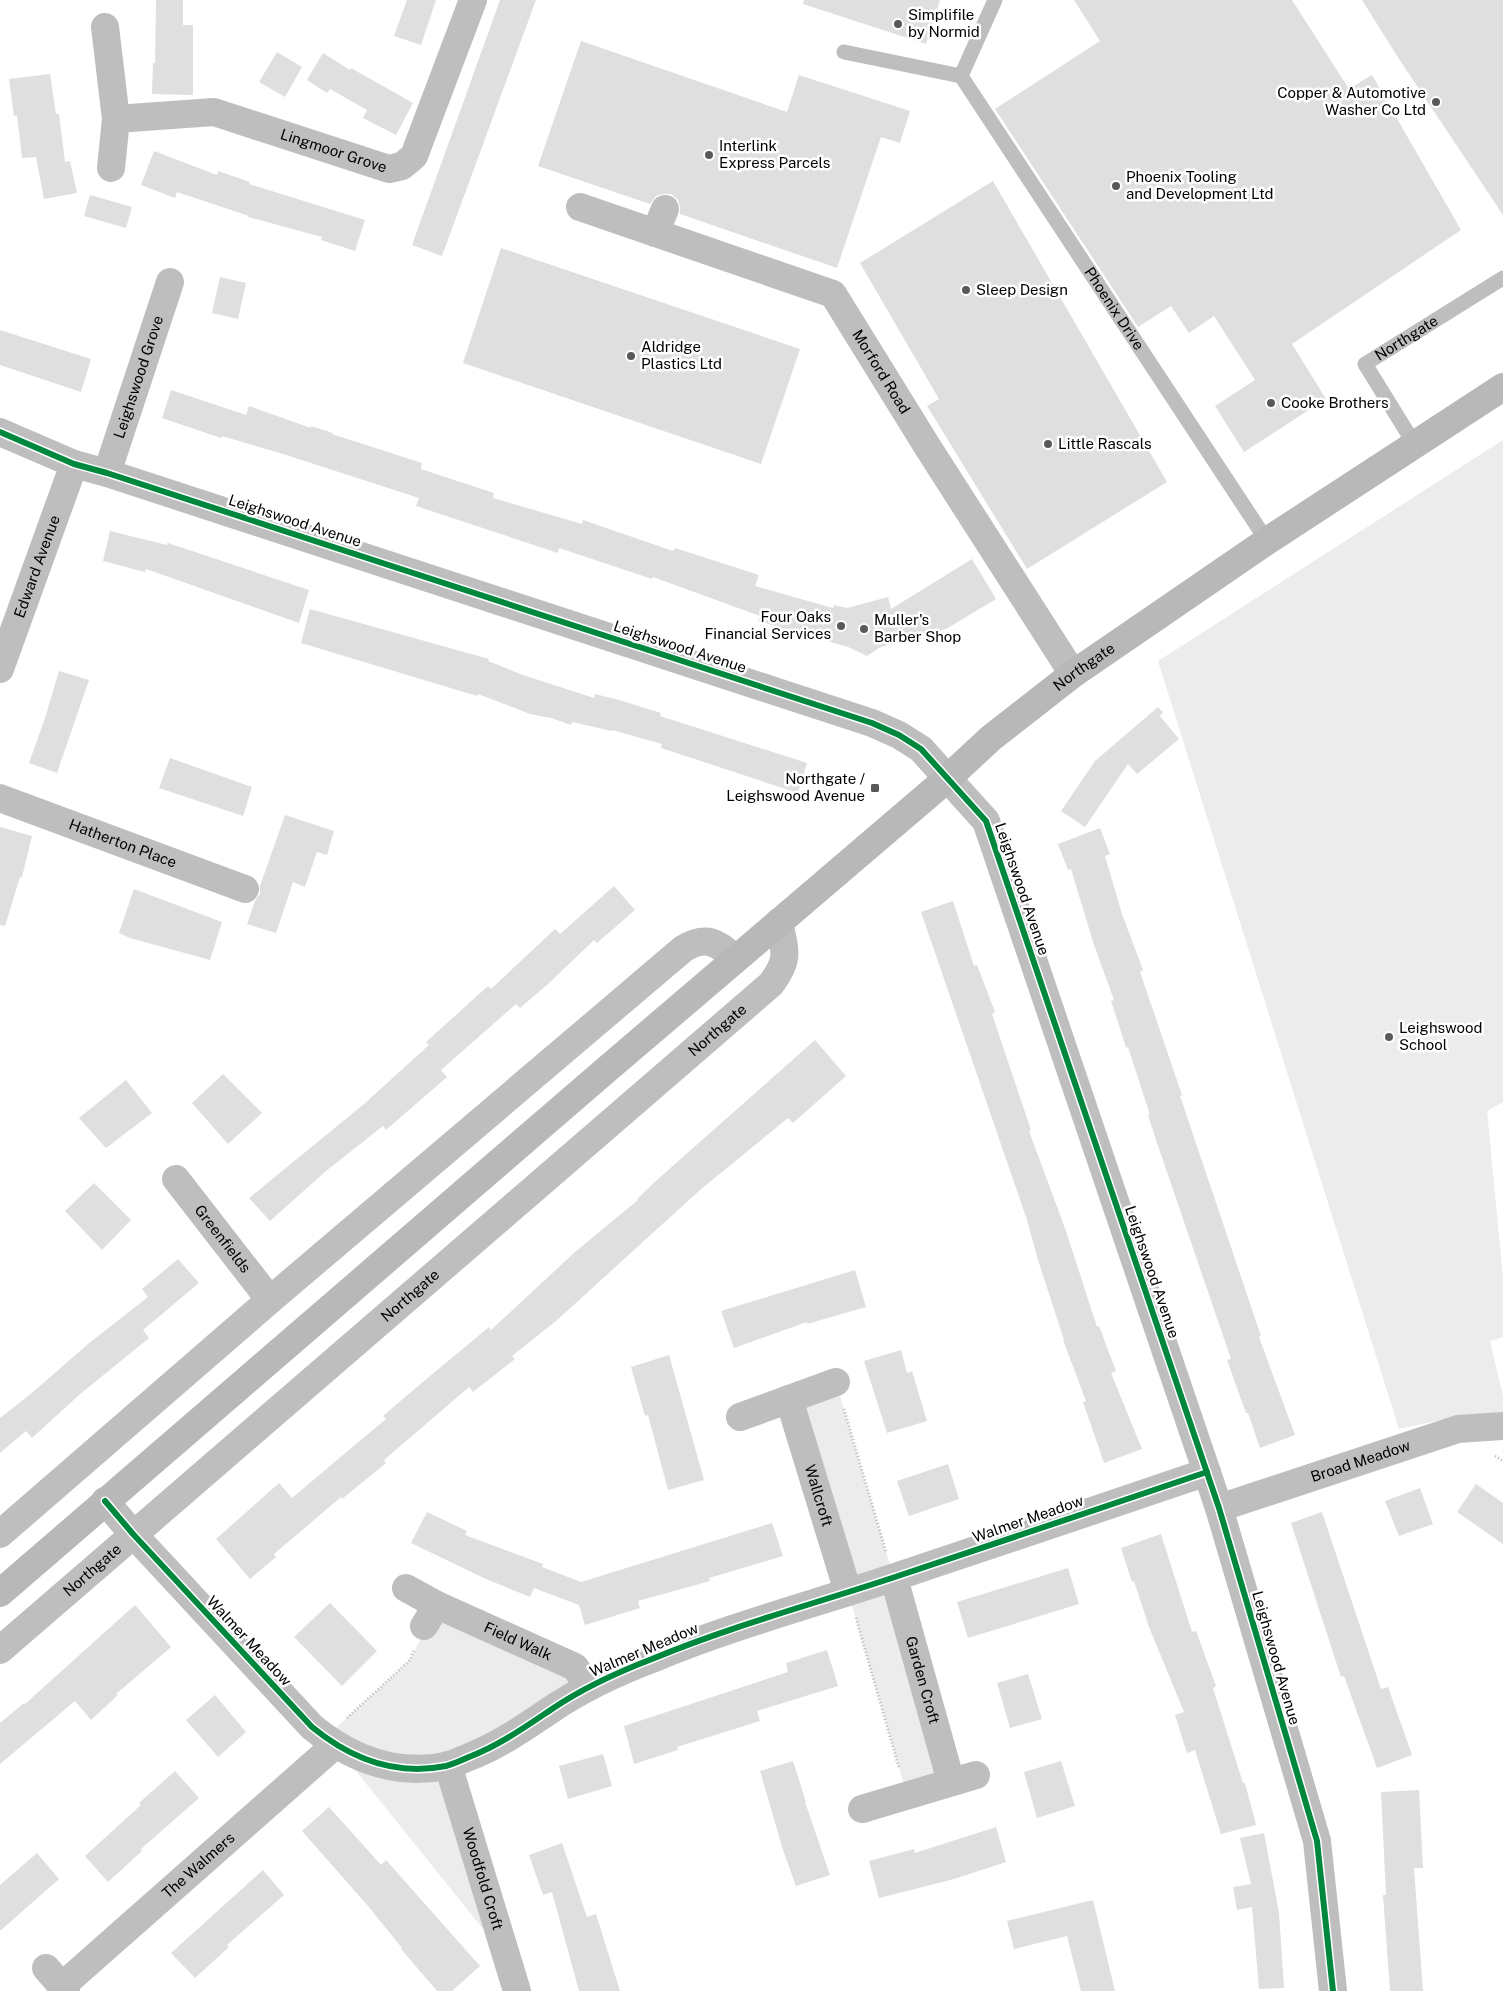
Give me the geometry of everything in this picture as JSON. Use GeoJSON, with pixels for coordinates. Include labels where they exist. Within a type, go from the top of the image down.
{"type":"FeatureCollection","features":[{"type":"Feature","properties":{"kind":"main road","name":"Northgate"},"geometry":{"type":"LineString","coordinates":[[0,1593],[948,778],[991,738],[1073,674],[1267,541],[1503,387]]}},
{"type":"Feature","properties":{"kind":"street","name":"Lingmoor Grove"},"geometry":{"type":"LineString","coordinates":[[116,119],[214,112],[389,169],[402,166],[414,156],[473,0]]}},
{"type":"Feature","properties":{"kind":"street"},"geometry":{"type":"LineString","coordinates":[[105,27],[116,119],[111,168]]}},
{"type":"Feature","properties":{"kind":"street","name":"Morford Road"},"geometry":{"type":"LineString","coordinates":[[580,207],[660,221],[833,294],[932,454],[1073,674]]}},
{"type":"Feature","properties":{"kind":"street","name":"Leighswood Grove"},"geometry":{"type":"LineString","coordinates":[[107,473],[170,282]]}},
{"type":"Feature","properties":{"kind":"street","name":"Leighswood Avenue"},"geometry":{"type":"LineString","coordinates":[[0,432],[74,464],[107,473],[872,723],[899,735],[922,749],[986,821],[1219,1508],[1317,1841],[1333,1991]]}},
{"type":"Feature","properties":{"kind":"street","name":"Edward Avenue"},"geometry":{"type":"LineString","coordinates":[[0,669],[74,464]]}},
{"type":"Feature","properties":{"kind":"street","name":"Hatherton Place"},"geometry":{"type":"LineString","coordinates":[[0,798],[245,889]]}},
{"type":"Feature","properties":{"kind":"street","name":"Northgate"},"geometry":{"type":"LineString","coordinates":[[0,1650],[771,984],[783,969],[785,951],[779,922]]}},
{"type":"Feature","properties":{"kind":"street"},"geometry":{"type":"LineString","coordinates":[[0,1534],[270,1300],[683,949],[694,942],[714,942],[735,960]]}},
{"type":"Feature","properties":{"kind":"street","name":"Greenfields"},"geometry":{"type":"LineString","coordinates":[[176,1179],[270,1300]]}},
{"type":"Feature","properties":{"kind":"street"},"geometry":{"type":"LineString","coordinates":[[740,1417],[836,1382]]}},
{"type":"Feature","properties":{"kind":"street","name":"Wallcroft"},"geometry":{"type":"LineString","coordinates":[[789,1399],[848,1592]]}},
{"type":"Feature","properties":{"kind":"street","name":"Broad Meadow"},"geometry":{"type":"LineString","coordinates":[[1219,1508],[1458,1429],[1503,1426]]}},
{"type":"Feature","properties":{"kind":"street","name":"Walmer Meadow"},"geometry":{"type":"LineString","coordinates":[[105,1501],[133,1534],[312,1727],[352,1755],[390,1766],[413,1769],[448,1765],[487,1750],[524,1729],[553,1708],[589,1687],[650,1659],[716,1634],[894,1578],[1207,1472]]}},
{"type":"Feature","properties":{"kind":"street","name":"Garden Croft"},"geometry":{"type":"LineString","coordinates":[[862,1809],[964,1779],[894,1578]]}},
{"type":"Feature","properties":{"kind":"street","name":"Field Walk"},"geometry":{"type":"LineString","coordinates":[[406,1588],[430,1616],[575,1666],[589,1687]]}},
{"type":"Feature","properties":{"kind":"street","name":"The Walmers"},"geometry":{"type":"LineString","coordinates":[[58,1982],[330,1741]]}},
{"type":"Feature","properties":{"kind":"street","name":"Woodfold Croft"},"geometry":{"type":"LineString","coordinates":[[448,1765],[517,1991]]}},
{"type":"Feature","properties":{"kind":"lane"},"geometry":{"type":"LineString","coordinates":[[844,52],[961,76],[995,0]]}},
{"type":"Feature","properties":{"kind":"lane","name":"Phoenix Drive"},"geometry":{"type":"LineString","coordinates":[[961,76],[1267,541]]}},
{"type":"Feature","properties":{"kind":"lane","name":"Northgate"},"geometry":{"type":"LineString","coordinates":[[1415,445],[1365,364],[1503,278]]}},
{"type":"Feature","properties":{"kind":"path"},"geometry":{"type":"LineString","coordinates":[[836,1382],[894,1578]]}},
{"type":"Feature","properties":{"kind":"path"},"geometry":{"type":"LineString","coordinates":[[848,1592],[907,1795]]}},
{"type":"Feature","properties":{"kind":"path"},"geometry":{"type":"LineString","coordinates":[[330,1741],[410,1660],[430,1616]]}},
{"type":"Feature","properties":{"kind":"shaded area","name":"Leighswood School"},"geometry":{"type":"Polygon","coordinates":[[[1503,440],[1503,1102],[1487,1111],[1503,1277],[1503,1337],[1490,1341],[1503,1396],[1503,1412],[1450,1418],[1399,1429],[1158,661],[1503,440]]]}},
{"type":"Feature","properties":{"kind":"shaded area"},"geometry":{"type":"Polygon","coordinates":[[[836,1382],[894,1578],[951,1782],[907,1795],[789,1399],[836,1382]]]}},
{"type":"Feature","properties":{"kind":"shaded area"},"geometry":{"type":"Polygon","coordinates":[[[437,1605],[589,1687],[448,1765],[508,1960],[335,1745],[325,1738],[410,1660],[437,1605]]]}},
{"type":"Feature","properties":{"kind":"building"},"geometry":{"type":"Polygon","coordinates":[[[156,0],[183,0],[183,25],[193,25],[193,95],[152,94],[153,63],[155,63],[156,0]]]}},
{"type":"Feature","properties":{"kind":"building"},"geometry":{"type":"Polygon","coordinates":[[[407,0],[436,0],[421,45],[394,36],[407,0]]]}},
{"type":"Feature","properties":{"kind":"building"},"geometry":{"type":"Polygon","coordinates":[[[500,0],[536,0],[442,256],[412,245],[500,0]]]}},
{"type":"Feature","properties":{"kind":"building","name":"Simplifile by Normid"},"geometry":{"type":"Polygon","coordinates":[[[804,0],[940,0],[926,44],[803,4],[804,0]]]}},
{"type":"Feature","properties":{"kind":"building"},"geometry":{"type":"Polygon","coordinates":[[[1074,0],[1292,0],[1349,89],[1372,75],[1461,230],[1292,344],[1326,399],[1244,452],[1215,406],[1255,380],[1214,316],[1189,333],[1171,306],[1138,327],[995,109],[1100,41],[1074,0]]]}},
{"type":"Feature","properties":{"kind":"building","name":"Copper & Automotive Washer Co Ltd"},"geometry":{"type":"Polygon","coordinates":[[[1362,0],[1503,0],[1503,215],[1399,59],[1362,0]]]}},
{"type":"Feature","properties":{"kind":"building","name":"Interlink Express Parcels"},"geometry":{"type":"Polygon","coordinates":[[[581,41],[787,112],[799,75],[910,111],[900,143],[881,137],[837,268],[680,214],[678,200],[671,194],[656,196],[650,204],[538,166],[581,41]]]}},
{"type":"Feature","properties":{"kind":"building"},"geometry":{"type":"Polygon","coordinates":[[[277,52],[302,67],[285,97],[259,82],[277,52]]]}},
{"type":"Feature","properties":{"kind":"building"},"geometry":{"type":"Polygon","coordinates":[[[323,53],[350,70],[351,68],[413,103],[396,135],[363,118],[367,110],[330,89],[327,93],[307,80],[323,53]]]}},
{"type":"Feature","properties":{"kind":"building"},"geometry":{"type":"Polygon","coordinates":[[[50,74],[56,114],[59,114],[65,162],[70,161],[77,193],[44,199],[36,157],[22,158],[17,115],[14,116],[9,79],[50,74]]]}},
{"type":"Feature","properties":{"kind":"building"},"geometry":{"type":"Polygon","coordinates":[[[154,151],[217,175],[218,171],[250,182],[249,184],[365,220],[355,251],[321,240],[322,237],[248,217],[177,192],[175,198],[141,185],[154,151]]]}},
{"type":"Feature","properties":{"kind":"building"},"geometry":{"type":"Polygon","coordinates":[[[993,181],[1167,482],[1027,569],[927,406],[939,399],[860,263],[993,181]]]}},
{"type":"Feature","properties":{"kind":"building"},"geometry":{"type":"Polygon","coordinates":[[[90,195],[132,207],[126,228],[84,216],[90,195]]]}},
{"type":"Feature","properties":{"kind":"building","name":"Aldridge Plastics Ltd"},"geometry":{"type":"Polygon","coordinates":[[[501,248],[800,349],[761,464],[463,363],[501,248]]]}},
{"type":"Feature","properties":{"kind":"building"},"geometry":{"type":"Polygon","coordinates":[[[220,277],[246,283],[238,319],[212,313],[220,277]]]}},
{"type":"Feature","properties":{"kind":"building"},"geometry":{"type":"Polygon","coordinates":[[[0,330],[91,359],[81,392],[0,365],[0,330]]]}},
{"type":"Feature","properties":{"kind":"building"},"geometry":{"type":"Polygon","coordinates":[[[171,390],[246,415],[249,406],[311,428],[311,426],[333,433],[422,463],[421,469],[494,493],[493,498],[582,524],[583,520],[673,551],[675,548],[759,575],[755,586],[833,608],[834,605],[847,608],[888,597],[891,609],[972,559],[996,599],[946,629],[899,641],[879,648],[867,656],[848,647],[758,621],[760,616],[653,577],[652,579],[559,548],[558,553],[416,506],[419,498],[280,453],[222,436],[221,438],[162,418],[171,390]]]}},
{"type":"Feature","properties":{"kind":"building"},"geometry":{"type":"Polygon","coordinates":[[[110,531],[167,545],[168,543],[309,590],[299,623],[146,569],[145,572],[103,561],[110,531]]]}},
{"type":"Feature","properties":{"kind":"building"},"geometry":{"type":"Polygon","coordinates":[[[310,609],[489,659],[488,661],[523,675],[594,698],[595,694],[661,713],[660,716],[807,763],[798,793],[661,748],[662,744],[612,730],[572,722],[571,725],[551,718],[530,714],[478,694],[477,696],[301,643],[310,609]]]}},
{"type":"Feature","properties":{"kind":"building"},"geometry":{"type":"Polygon","coordinates":[[[59,671],[89,680],[57,773],[29,763],[59,671]]]}},
{"type":"Feature","properties":{"kind":"building"},"geometry":{"type":"Polygon","coordinates":[[[1158,707],[1163,712],[1160,716],[1179,739],[1137,774],[1128,764],[1085,827],[1061,811],[1095,761],[1158,707]]]}},
{"type":"Feature","properties":{"kind":"building"},"geometry":{"type":"Polygon","coordinates":[[[170,758],[252,787],[243,816],[159,788],[170,758]]]}},
{"type":"Feature","properties":{"kind":"building"},"geometry":{"type":"Polygon","coordinates":[[[285,815],[334,831],[327,855],[317,852],[305,887],[293,882],[276,933],[247,924],[255,901],[260,894],[260,886],[285,815]]]}},
{"type":"Feature","properties":{"kind":"building"},"geometry":{"type":"Polygon","coordinates":[[[0,827],[32,836],[22,877],[20,877],[5,926],[0,925],[0,827]]]}},
{"type":"Feature","properties":{"kind":"building"},"geometry":{"type":"Polygon","coordinates":[[[1100,828],[1110,854],[1105,856],[1122,914],[1143,970],[1140,972],[1261,1336],[1259,1337],[1295,1435],[1260,1448],[1227,1360],[1231,1359],[1156,1140],[1128,1047],[1126,1048],[1111,1001],[1114,1000],[1093,942],[1071,869],[1068,870],[1058,844],[1100,828]]]}},
{"type":"Feature","properties":{"kind":"building"},"geometry":{"type":"Polygon","coordinates":[[[614,886],[635,910],[597,943],[594,940],[520,1008],[516,1004],[441,1070],[447,1077],[386,1130],[383,1126],[326,1171],[270,1221],[249,1198],[364,1104],[429,1045],[426,1042],[488,986],[491,989],[555,929],[560,934],[614,886]]]}},
{"type":"Feature","properties":{"kind":"building"},"geometry":{"type":"Polygon","coordinates":[[[134,889],[222,922],[210,960],[130,938],[119,933],[134,889]]]}},
{"type":"Feature","properties":{"kind":"building"},"geometry":{"type":"Polygon","coordinates":[[[953,901],[974,966],[977,965],[995,1012],[992,1014],[1031,1130],[1029,1131],[1066,1231],[1097,1327],[1099,1326],[1116,1371],[1111,1373],[1142,1449],[1104,1463],[1083,1402],[1086,1401],[1063,1340],[1027,1220],[921,912],[953,901]]]}},
{"type":"Feature","properties":{"kind":"building"},"geometry":{"type":"Polygon","coordinates":[[[815,1040],[846,1076],[793,1123],[788,1118],[700,1190],[556,1321],[512,1356],[515,1359],[473,1392],[469,1387],[384,1460],[386,1463],[342,1499],[341,1497],[274,1554],[276,1557],[250,1579],[216,1539],[279,1483],[292,1498],[386,1419],[383,1416],[424,1381],[489,1327],[491,1330],[575,1252],[638,1200],[658,1179],[815,1040]]]}},
{"type":"Feature","properties":{"kind":"building"},"geometry":{"type":"Polygon","coordinates":[[[223,1074],[262,1113],[228,1144],[192,1103],[223,1074]]]}},
{"type":"Feature","properties":{"kind":"building"},"geometry":{"type":"Polygon","coordinates":[[[126,1080],[152,1113],[106,1148],[79,1118],[126,1080]]]}},
{"type":"Feature","properties":{"kind":"building"},"geometry":{"type":"Polygon","coordinates":[[[94,1183],[131,1220],[102,1250],[65,1211],[94,1183]]]}},
{"type":"Feature","properties":{"kind":"building"},"geometry":{"type":"Polygon","coordinates":[[[178,1259],[199,1283],[143,1330],[149,1338],[79,1395],[32,1438],[26,1431],[0,1453],[0,1418],[88,1344],[148,1297],[142,1289],[178,1259]]]}},
{"type":"Feature","properties":{"kind":"building"},"geometry":{"type":"Polygon","coordinates":[[[855,1270],[866,1307],[807,1324],[807,1322],[734,1348],[721,1311],[855,1270]]]}},
{"type":"Feature","properties":{"kind":"building"},"geometry":{"type":"Polygon","coordinates":[[[901,1350],[907,1373],[912,1371],[927,1421],[887,1433],[864,1361],[901,1350]]]}},
{"type":"Feature","properties":{"kind":"building"},"geometry":{"type":"Polygon","coordinates":[[[669,1355],[704,1480],[668,1490],[648,1415],[645,1416],[631,1367],[669,1355]]]}},
{"type":"Feature","properties":{"kind":"building"},"geometry":{"type":"Polygon","coordinates":[[[948,1464],[959,1499],[909,1516],[897,1481],[948,1464]]]}},
{"type":"Feature","properties":{"kind":"building"},"geometry":{"type":"Polygon","coordinates":[[[1476,1484],[1503,1503],[1503,1544],[1457,1512],[1476,1484]]]}},
{"type":"Feature","properties":{"kind":"building"},"geometry":{"type":"Polygon","coordinates":[[[1420,1488],[1433,1524],[1399,1536],[1385,1501],[1420,1488]]]}},
{"type":"Feature","properties":{"kind":"building"},"geometry":{"type":"Polygon","coordinates":[[[427,1512],[467,1531],[465,1535],[543,1564],[542,1567],[581,1582],[772,1523],[783,1556],[709,1578],[710,1581],[638,1601],[640,1608],[585,1625],[579,1605],[534,1588],[530,1597],[486,1579],[411,1543],[427,1512]]]}},
{"type":"Feature","properties":{"kind":"building"},"geometry":{"type":"Polygon","coordinates":[[[1322,1512],[1381,1689],[1388,1687],[1412,1755],[1377,1768],[1344,1676],[1341,1677],[1291,1523],[1322,1512]]]}},
{"type":"Feature","properties":{"kind":"building"},"geometry":{"type":"Polygon","coordinates":[[[1161,1534],[1192,1632],[1196,1631],[1216,1686],[1213,1688],[1243,1783],[1245,1783],[1256,1825],[1221,1834],[1195,1750],[1187,1753],[1175,1715],[1184,1712],[1149,1627],[1121,1548],[1161,1534]]]}},
{"type":"Feature","properties":{"kind":"building"},"geometry":{"type":"Polygon","coordinates":[[[1068,1568],[1079,1604],[968,1638],[957,1602],[1068,1568]]]}},
{"type":"Feature","properties":{"kind":"building"},"geometry":{"type":"Polygon","coordinates":[[[330,1603],[377,1651],[342,1686],[294,1637],[330,1603]]]}},
{"type":"Feature","properties":{"kind":"building"},"geometry":{"type":"Polygon","coordinates":[[[135,1605],[171,1647],[116,1694],[118,1695],[91,1720],[75,1701],[0,1764],[0,1723],[25,1704],[135,1605]]]}},
{"type":"Feature","properties":{"kind":"building"},"geometry":{"type":"Polygon","coordinates":[[[827,1650],[838,1686],[757,1711],[760,1721],[677,1747],[678,1750],[634,1764],[624,1726],[788,1672],[786,1663],[827,1650]]]}},
{"type":"Feature","properties":{"kind":"building"},"geometry":{"type":"Polygon","coordinates":[[[1028,1674],[1042,1719],[1010,1728],[997,1683],[1028,1674]]]}},
{"type":"Feature","properties":{"kind":"building"},"geometry":{"type":"Polygon","coordinates":[[[215,1695],[246,1732],[218,1757],[186,1720],[215,1695]]]}},
{"type":"Feature","properties":{"kind":"building"},"geometry":{"type":"Polygon","coordinates":[[[603,1754],[612,1786],[568,1799],[559,1766],[603,1754]]]}},
{"type":"Feature","properties":{"kind":"building"},"geometry":{"type":"Polygon","coordinates":[[[793,1761],[830,1875],[796,1886],[783,1850],[760,1771],[793,1761]]]}},
{"type":"Feature","properties":{"kind":"building"},"geometry":{"type":"Polygon","coordinates":[[[1061,1761],[1075,1806],[1037,1818],[1024,1772],[1061,1761]]]}},
{"type":"Feature","properties":{"kind":"building"},"geometry":{"type":"Polygon","coordinates":[[[175,1771],[199,1798],[141,1849],[142,1851],[108,1882],[85,1856],[175,1771]]]}},
{"type":"Feature","properties":{"kind":"building"},"geometry":{"type":"Polygon","coordinates":[[[1419,1790],[1423,1868],[1414,1868],[1423,1991],[1390,1991],[1383,1895],[1386,1895],[1381,1792],[1419,1790]]]}},
{"type":"Feature","properties":{"kind":"building"},"geometry":{"type":"Polygon","coordinates":[[[329,1807],[381,1865],[386,1860],[480,1966],[452,1991],[437,1991],[368,1906],[302,1831],[329,1807]]]}},
{"type":"Feature","properties":{"kind":"building"},"geometry":{"type":"Polygon","coordinates":[[[996,1827],[1006,1862],[954,1879],[879,1898],[869,1861],[914,1849],[915,1853],[996,1827]]]}},
{"type":"Feature","properties":{"kind":"building"},"geometry":{"type":"Polygon","coordinates":[[[1264,1833],[1279,1913],[1284,1988],[1259,1989],[1252,1907],[1237,1910],[1233,1887],[1251,1884],[1240,1838],[1264,1833]]]}},
{"type":"Feature","properties":{"kind":"building"},"geometry":{"type":"Polygon","coordinates":[[[562,1843],[587,1917],[596,1914],[620,1991],[579,1991],[552,1892],[543,1895],[529,1855],[562,1843]]]}},
{"type":"Feature","properties":{"kind":"building"},"geometry":{"type":"Polygon","coordinates":[[[37,1853],[59,1879],[0,1931],[0,1885],[37,1853]]]}},
{"type":"Feature","properties":{"kind":"building"},"geometry":{"type":"Polygon","coordinates":[[[263,1870],[284,1895],[227,1945],[229,1947],[195,1978],[171,1953],[263,1870]]]}},
{"type":"Feature","properties":{"kind":"building"},"geometry":{"type":"Polygon","coordinates":[[[1093,1900],[1115,1991],[1081,1991],[1067,1936],[1014,1949],[1007,1921],[1093,1900]]]}},
{"type":"Feature","properties":{"kind":"cycle path"},"geometry":{"type":"LineString","coordinates":[[0,432],[74,464],[107,473],[872,723],[899,735],[921,749],[986,821],[1219,1508],[1317,1841],[1333,1991]]}},
{"type":"Feature","properties":{"kind":"cycle path"},"geometry":{"type":"LineString","coordinates":[[105,1501],[133,1534],[312,1727],[342,1748],[358,1756],[392,1766],[409,1769],[427,1769],[449,1765],[491,1747],[588,1687],[626,1669],[682,1647],[1207,1472]]}},
{"type":"Feature","properties":{"kind":"place","name":"Simplifile by Normid"},"geometry":{"type":"Point","coordinates":[898,24]}},
{"type":"Feature","properties":{"kind":"place","name":"Copper & Automotive Washer Co Ltd"},"geometry":{"type":"Point","coordinates":[1436,102]}},
{"type":"Feature","properties":{"kind":"place","name":"Interlink Express Parcels"},"geometry":{"type":"Point","coordinates":[709,155]}},
{"type":"Feature","properties":{"kind":"place","name":"Phoenix Tooling and Development Ltd"},"geometry":{"type":"Point","coordinates":[1116,186]}},
{"type":"Feature","properties":{"kind":"place","name":"Sleep Design"},"geometry":{"type":"Point","coordinates":[966,290]}},
{"type":"Feature","properties":{"kind":"place","name":"Aldridge Plastics Ltd"},"geometry":{"type":"Point","coordinates":[631,356]}},
{"type":"Feature","properties":{"kind":"place","name":"Cooke Brothers"},"geometry":{"type":"Point","coordinates":[1271,403]}},
{"type":"Feature","properties":{"kind":"place","name":"Little Rascals"},"geometry":{"type":"Point","coordinates":[1048,444]}},
{"type":"Feature","properties":{"kind":"place","name":"Four Oaks Financial Services"},"geometry":{"type":"Point","coordinates":[841,626]}},
{"type":"Feature","properties":{"kind":"place","name":"Muller's Barber Shop"},"geometry":{"type":"Point","coordinates":[864,629]}},
{"type":"Feature","properties":{"kind":"place","name":"Northgate / Leighswood Avenue"},"geometry":{"type":"Point","coordinates":[875,788]}},
{"type":"Feature","properties":{"kind":"place","name":"Leighswood School"},"geometry":{"type":"Point","coordinates":[1389,1037]}}]}
